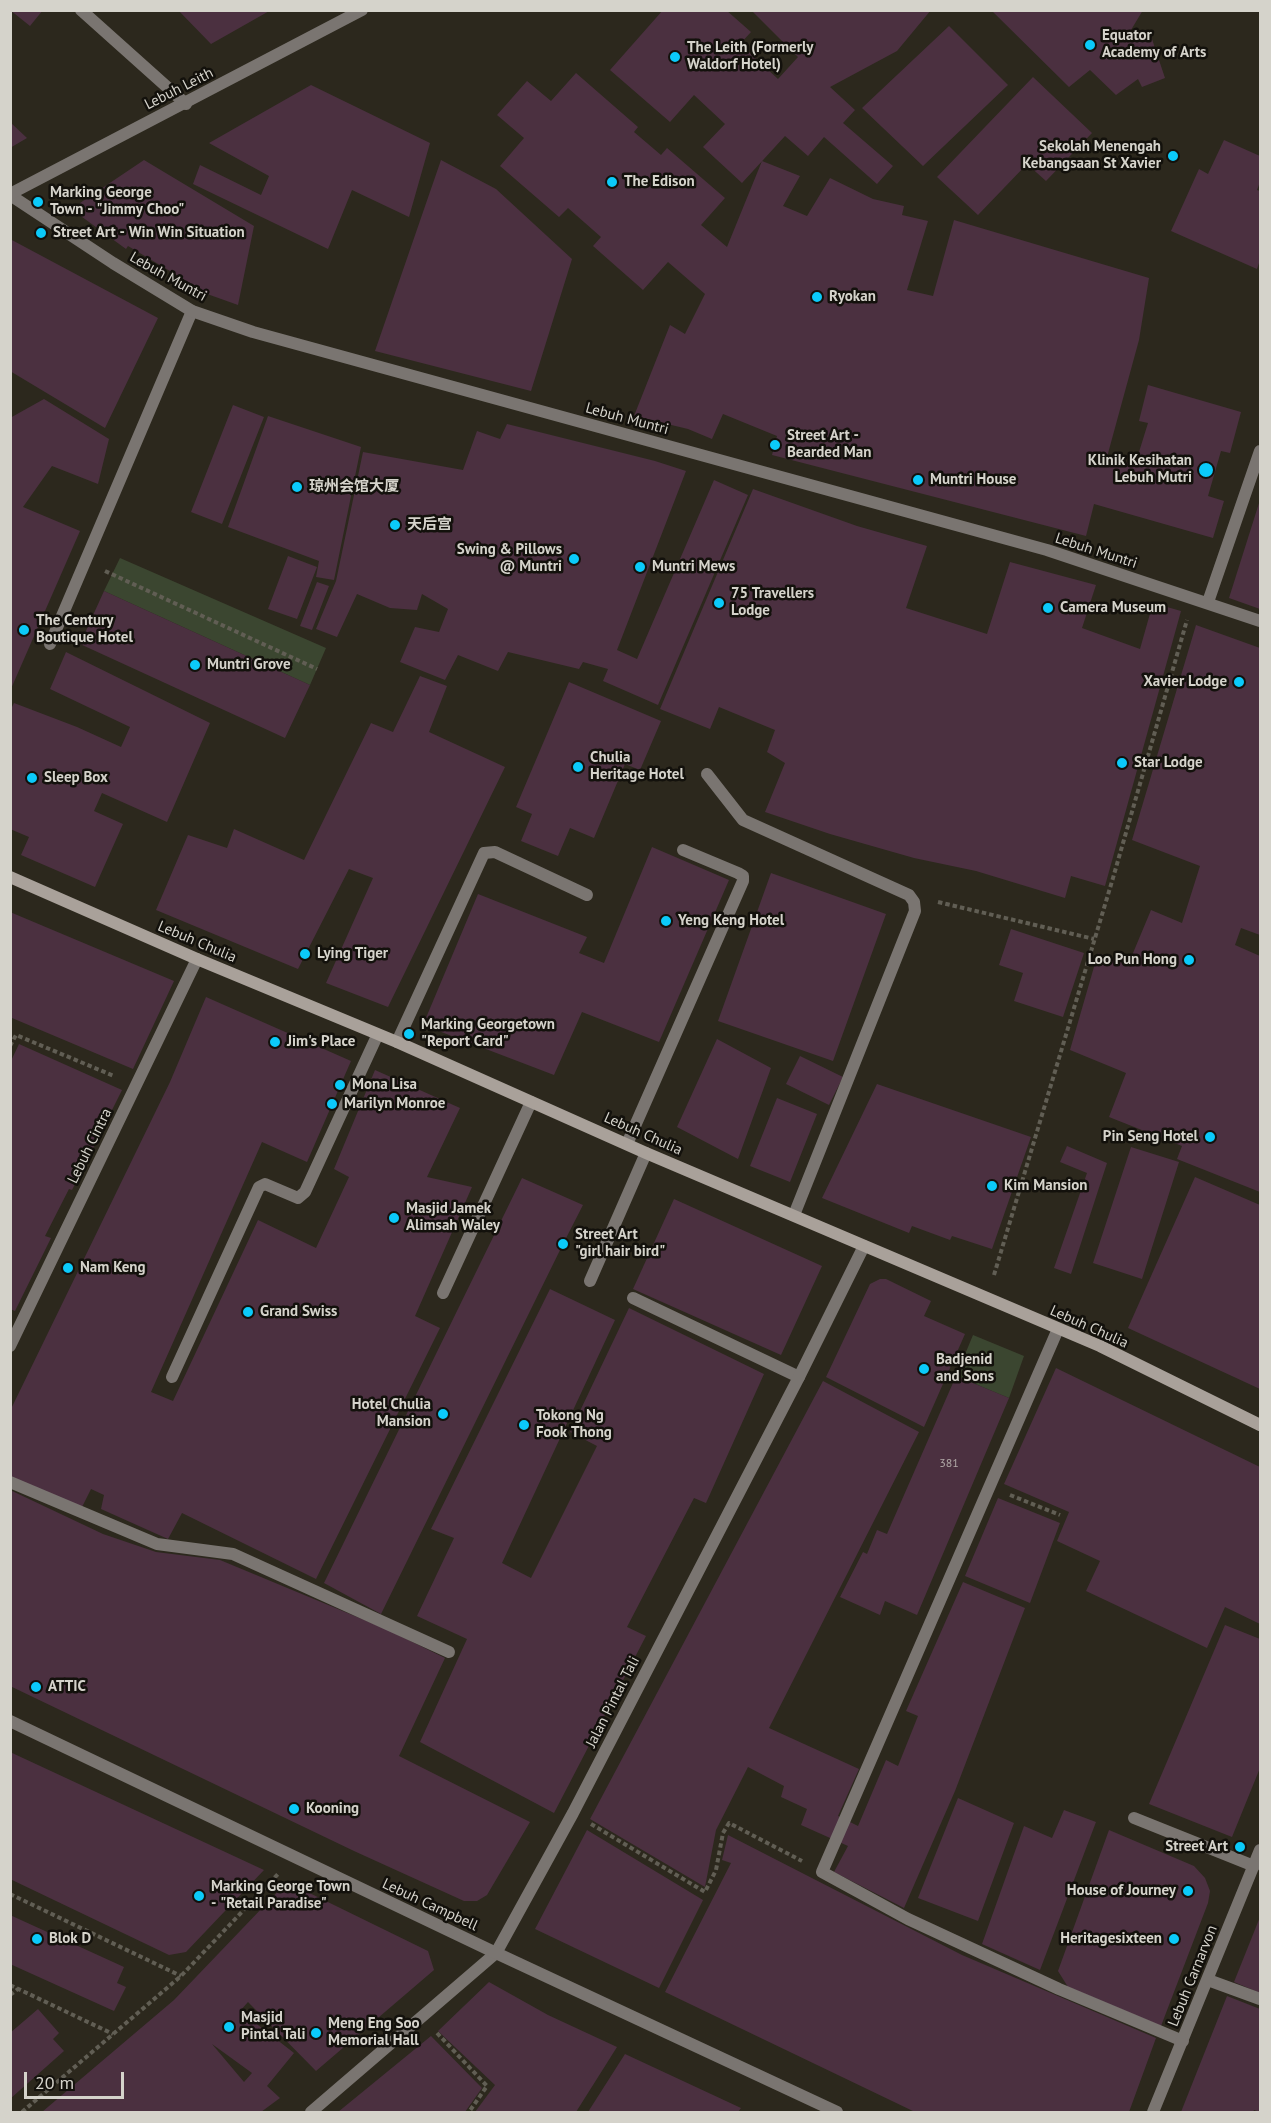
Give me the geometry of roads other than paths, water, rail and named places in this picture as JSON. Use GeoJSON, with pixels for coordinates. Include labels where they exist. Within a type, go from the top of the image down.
{"type":"FeatureCollection","features":[{"type":"Feature","properties":{"kind":"main road","name":"Lebuh Chulia"},"geometry":{"type":"LineString","coordinates":[[10,877],[197,959],[397,1042],[646,1153],[1100,1346],[1260,1425]]}},
{"type":"Feature","properties":{"kind":"street"},"geometry":{"type":"LineString","coordinates":[[81,10],[186,104]]}},
{"type":"Feature","properties":{"kind":"street","name":"Lebuh Leith"},"geometry":{"type":"LineString","coordinates":[[10,194],[362,10]]}},
{"type":"Feature","properties":{"kind":"street","name":"Lebuh Muntri"},"geometry":{"type":"LineString","coordinates":[[10,194],[113,263],[192,311],[297,345],[1047,550],[1260,621]]}},
{"type":"Feature","properties":{"kind":"street"},"geometry":{"type":"LineString","coordinates":[[50,644],[192,311]]}},
{"type":"Feature","properties":{"kind":"street"},"geometry":{"type":"LineString","coordinates":[[1208,602],[1260,451]]}},
{"type":"Feature","properties":{"kind":"street"},"geometry":{"type":"LineString","coordinates":[[707,774],[743,820],[909,895],[914,902],[915,911],[794,1215]]}},
{"type":"Feature","properties":{"kind":"street"},"geometry":{"type":"LineString","coordinates":[[627,1144],[743,881],[743,876],[738,873],[683,850]]}},
{"type":"Feature","properties":{"kind":"street"},"geometry":{"type":"LineString","coordinates":[[397,1042],[484,853],[495,852],[587,895]]}},
{"type":"Feature","properties":{"kind":"street","name":"Lebuh Cintra"},"geometry":{"type":"LineString","coordinates":[[12,1339],[197,959]]}},
{"type":"Feature","properties":{"kind":"street"},"geometry":{"type":"LineString","coordinates":[[172,1377],[259,1187],[265,1184],[298,1198],[305,1192],[378,1036]]}},
{"type":"Feature","properties":{"kind":"street"},"geometry":{"type":"LineString","coordinates":[[443,1293],[531,1102]]}},
{"type":"Feature","properties":{"kind":"street"},"geometry":{"type":"LineString","coordinates":[[590,1281],[646,1153]]}},
{"type":"Feature","properties":{"kind":"street","name":"Jalan Pintal Tali"},"geometry":{"type":"LineString","coordinates":[[311,2112],[496,1953],[573,1813],[799,1377],[864,1246]]}},
{"type":"Feature","properties":{"kind":"street"},"geometry":{"type":"LineString","coordinates":[[633,1298],[799,1377]]}},
{"type":"Feature","properties":{"kind":"street"},"geometry":{"type":"LineString","coordinates":[[1058,1329],[822,1872],[918,1924],[1059,1989],[1183,2041]]}},
{"type":"Feature","properties":{"kind":"street"},"geometry":{"type":"LineString","coordinates":[[10,1482],[157,1544],[233,1554],[449,1652]]}},
{"type":"Feature","properties":{"kind":"street","name":"Lebuh Campbell"},"geometry":{"type":"LineString","coordinates":[[10,1721],[295,1858],[837,2112]]}},
{"type":"Feature","properties":{"kind":"street"},"geometry":{"type":"LineString","coordinates":[[1134,1818],[1254,1866]]}},
{"type":"Feature","properties":{"kind":"street","name":"Lebuh Carnarvon"},"geometry":{"type":"LineString","coordinates":[[1153,2112],[1260,1850]]}},
{"type":"Feature","properties":{"kind":"street"},"geometry":{"type":"LineString","coordinates":[[1208,1980],[1260,2000]]}},
{"type":"Feature","properties":{"kind":"place","name":"Equator Academy of Arts"},"geometry":{"type":"Point","coordinates":[1090,45]}},
{"type":"Feature","properties":{"kind":"place","name":"The Leith (Formerly Waldorf Hotel)"},"geometry":{"type":"Point","coordinates":[675,57]}},
{"type":"Feature","properties":{"kind":"place","name":"Sekolah Menengah Kebangsaan St Xavier"},"geometry":{"type":"Point","coordinates":[1173,156]}},
{"type":"Feature","properties":{"kind":"place","name":"The Edison"},"geometry":{"type":"Point","coordinates":[612,182]}},
{"type":"Feature","properties":{"kind":"place","name":"Marking George Town - \"Jimmy Choo\""},"geometry":{"type":"Point","coordinates":[38,202]}},
{"type":"Feature","properties":{"kind":"place","name":"Street Art - Win Win Situation"},"geometry":{"type":"Point","coordinates":[41,233]}},
{"type":"Feature","properties":{"kind":"place","name":"Ryokan"},"geometry":{"type":"Point","coordinates":[817,297]}},
{"type":"Feature","properties":{"kind":"place","name":"Street Art - Bearded Man"},"geometry":{"type":"Point","coordinates":[775,445]}},
{"type":"Feature","properties":{"kind":"place","name":"Klinik Kesihatan Lebuh Mutri"},"geometry":{"type":"Point","coordinates":[1206,470]}},
{"type":"Feature","properties":{"kind":"place","name":"Muntri House"},"geometry":{"type":"Point","coordinates":[918,480]}},
{"type":"Feature","properties":{"kind":"place","name":"琼州会馆大厦"},"geometry":{"type":"Point","coordinates":[297,487]}},
{"type":"Feature","properties":{"kind":"place","name":"天后宫"},"geometry":{"type":"Point","coordinates":[395,525]}},
{"type":"Feature","properties":{"kind":"place","name":"Swing & Pillows @ Muntri"},"geometry":{"type":"Point","coordinates":[574,559]}},
{"type":"Feature","properties":{"kind":"place","name":"Muntri Mews"},"geometry":{"type":"Point","coordinates":[640,567]}},
{"type":"Feature","properties":{"kind":"place","name":"75 Travellers Lodge"},"geometry":{"type":"Point","coordinates":[719,603]}},
{"type":"Feature","properties":{"kind":"place","name":"Camera Museum"},"geometry":{"type":"Point","coordinates":[1048,608]}},
{"type":"Feature","properties":{"kind":"place","name":"The Century Boutique Hotel"},"geometry":{"type":"Point","coordinates":[24,630]}},
{"type":"Feature","properties":{"kind":"place","name":"Muntri Grove"},"geometry":{"type":"Point","coordinates":[195,665]}},
{"type":"Feature","properties":{"kind":"place","name":"Xavier Lodge"},"geometry":{"type":"Point","coordinates":[1239,682]}},
{"type":"Feature","properties":{"kind":"place","name":"Star Lodge"},"geometry":{"type":"Point","coordinates":[1122,763]}},
{"type":"Feature","properties":{"kind":"place","name":"Chulia Heritage Hotel"},"geometry":{"type":"Point","coordinates":[578,767]}},
{"type":"Feature","properties":{"kind":"place","name":"Sleep Box"},"geometry":{"type":"Point","coordinates":[32,778]}},
{"type":"Feature","properties":{"kind":"place","name":"Yeng Keng Hotel"},"geometry":{"type":"Point","coordinates":[666,921]}},
{"type":"Feature","properties":{"kind":"place","name":"Lying Tiger"},"geometry":{"type":"Point","coordinates":[305,954]}},
{"type":"Feature","properties":{"kind":"place","name":"Loo Pun Hong"},"geometry":{"type":"Point","coordinates":[1189,960]}},
{"type":"Feature","properties":{"kind":"place","name":"Marking Georgetown \"Report Card\""},"geometry":{"type":"Point","coordinates":[409,1034]}},
{"type":"Feature","properties":{"kind":"place","name":"Jim's Place"},"geometry":{"type":"Point","coordinates":[275,1042]}},
{"type":"Feature","properties":{"kind":"place","name":"Mona Lisa"},"geometry":{"type":"Point","coordinates":[340,1085]}},
{"type":"Feature","properties":{"kind":"place","name":"Marilyn Monroe"},"geometry":{"type":"Point","coordinates":[332,1104]}},
{"type":"Feature","properties":{"kind":"place","name":"Pin Seng Hotel"},"geometry":{"type":"Point","coordinates":[1210,1137]}},
{"type":"Feature","properties":{"kind":"place","name":"Kim Mansion"},"geometry":{"type":"Point","coordinates":[992,1186]}},
{"type":"Feature","properties":{"kind":"place","name":"Masjid Jamek Alimsah Waley"},"geometry":{"type":"Point","coordinates":[394,1218]}},
{"type":"Feature","properties":{"kind":"place","name":"Street Art \"girl hair bird\""},"geometry":{"type":"Point","coordinates":[563,1244]}},
{"type":"Feature","properties":{"kind":"place","name":"Nam Keng"},"geometry":{"type":"Point","coordinates":[68,1268]}},
{"type":"Feature","properties":{"kind":"place","name":"Grand Swiss"},"geometry":{"type":"Point","coordinates":[248,1312]}},
{"type":"Feature","properties":{"kind":"place","name":"Badjenid and Sons"},"geometry":{"type":"Point","coordinates":[924,1369]}},
{"type":"Feature","properties":{"kind":"place","name":"Hotel Chulia Mansion"},"geometry":{"type":"Point","coordinates":[443,1414]}},
{"type":"Feature","properties":{"kind":"place","name":"Tokong Ng Fook Thong"},"geometry":{"type":"Point","coordinates":[524,1425]}},
{"type":"Feature","properties":{"kind":"place","name":"ATTIC"},"geometry":{"type":"Point","coordinates":[36,1687]}},
{"type":"Feature","properties":{"kind":"place","name":"Kooning"},"geometry":{"type":"Point","coordinates":[294,1809]}},
{"type":"Feature","properties":{"kind":"place","name":"Street Art"},"geometry":{"type":"Point","coordinates":[1240,1847]}},
{"type":"Feature","properties":{"kind":"place","name":"House of Journey"},"geometry":{"type":"Point","coordinates":[1188,1891]}},
{"type":"Feature","properties":{"kind":"place","name":"Marking George Town - \"Retail Paradise\""},"geometry":{"type":"Point","coordinates":[199,1896]}},
{"type":"Feature","properties":{"kind":"place","name":"Blok D"},"geometry":{"type":"Point","coordinates":[37,1939]}},
{"type":"Feature","properties":{"kind":"place","name":"Heritagesixteen"},"geometry":{"type":"Point","coordinates":[1174,1939]}},
{"type":"Feature","properties":{"kind":"place","name":"Masjid Pintal Tali"},"geometry":{"type":"Point","coordinates":[229,2027]}},
{"type":"Feature","properties":{"kind":"place","name":"Meng Eng Soo Memorial Hall"},"geometry":{"type":"Point","coordinates":[316,2033]}}]}
